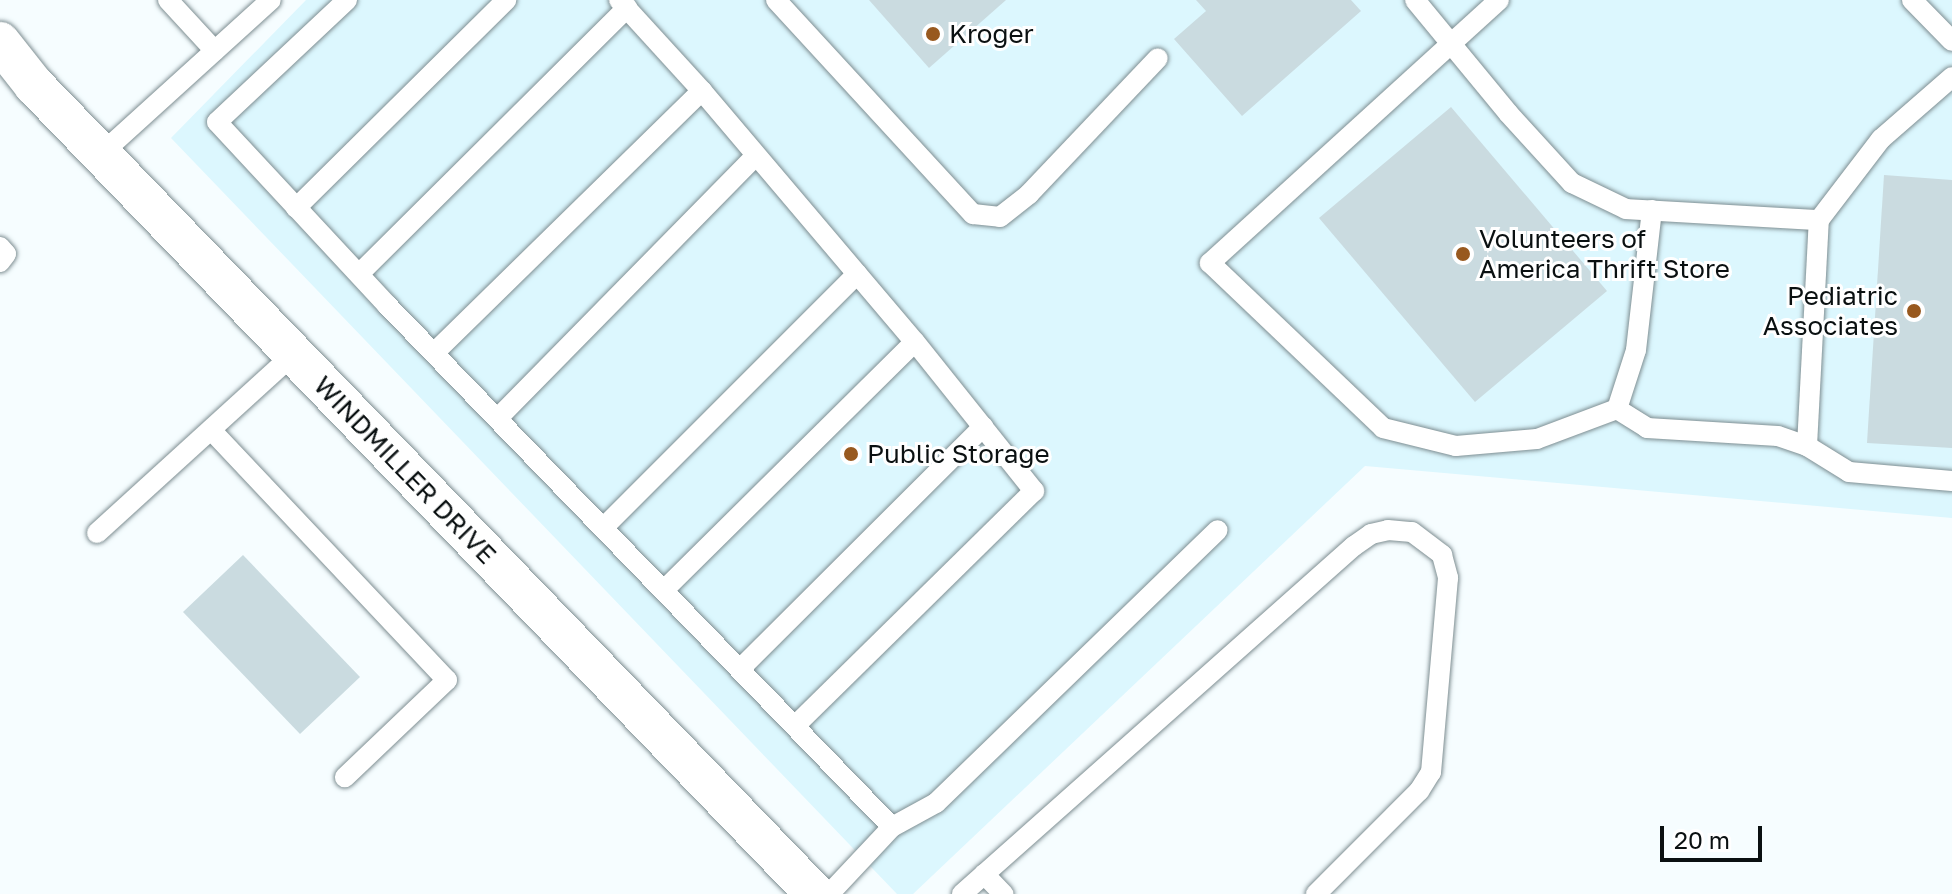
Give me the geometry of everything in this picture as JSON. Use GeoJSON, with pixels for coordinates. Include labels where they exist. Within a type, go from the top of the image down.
{"type":"FeatureCollection","features":[{"type":"Feature","properties":{"kind":"street","name":"WINDMILLER DRIVE"},"geometry":{"type":"LineString","coordinates":[[0,42],[34,85],[815,894]]}},
{"type":"Feature","properties":{"kind":"lane"},"geometry":{"type":"LineString","coordinates":[[168,0],[215,51]]}},
{"type":"Feature","properties":{"kind":"lane"},"geometry":{"type":"LineString","coordinates":[[101,154],[271,0]]}},
{"type":"Feature","properties":{"kind":"lane"},"geometry":{"type":"LineString","coordinates":[[347,0],[217,122],[434,353],[892,827]]}},
{"type":"Feature","properties":{"kind":"lane"},"geometry":{"type":"LineString","coordinates":[[296,208],[506,0]]}},
{"type":"Feature","properties":{"kind":"lane"},"geometry":{"type":"LineString","coordinates":[[776,0],[973,214],[1000,217],[1029,194],[1158,58]]}},
{"type":"Feature","properties":{"kind":"lane"},"geometry":{"type":"LineString","coordinates":[[1415,0],[1572,183],[1626,209],[1819,220]]}},
{"type":"Feature","properties":{"kind":"lane"},"geometry":{"type":"LineString","coordinates":[[1499,0],[1210,263],[1383,428],[1456,446],[1537,439],[1617,409]]}},
{"type":"Feature","properties":{"kind":"lane"},"geometry":{"type":"LineString","coordinates":[[1912,0],[1952,41]]}},
{"type":"Feature","properties":{"kind":"lane"},"geometry":{"type":"LineString","coordinates":[[359,274],[623,4],[702,91],[915,342],[1034,491],[796,725]]}},
{"type":"Feature","properties":{"kind":"lane"},"geometry":{"type":"LineString","coordinates":[[1807,446],[1819,220],[1881,139],[1952,77]]}},
{"type":"Feature","properties":{"kind":"lane"},"geometry":{"type":"LineString","coordinates":[[434,353],[702,91]]}},
{"type":"Feature","properties":{"kind":"lane"},"geometry":{"type":"LineString","coordinates":[[498,418],[756,155]]}},
{"type":"Feature","properties":{"kind":"lane"},"geometry":{"type":"LineString","coordinates":[[1617,409],[1636,350],[1652,210]]}},
{"type":"Feature","properties":{"kind":"lane"},"geometry":{"type":"LineString","coordinates":[[0,247],[6,254],[0,262]]}},
{"type":"Feature","properties":{"kind":"lane"},"geometry":{"type":"LineString","coordinates":[[604,527],[857,274]]}},
{"type":"Feature","properties":{"kind":"lane"},"geometry":{"type":"LineString","coordinates":[[665,589],[915,342]]}},
{"type":"Feature","properties":{"kind":"lane"},"geometry":{"type":"LineString","coordinates":[[97,533],[213,432],[294,354]]}},
{"type":"Feature","properties":{"kind":"lane"},"geometry":{"type":"LineString","coordinates":[[1617,409],[1647,428],[1778,436],[1807,446],[1849,472],[1952,481]]}},
{"type":"Feature","properties":{"kind":"lane"},"geometry":{"type":"LineString","coordinates":[[741,668],[983,427]]}},
{"type":"Feature","properties":{"kind":"lane"},"geometry":{"type":"LineString","coordinates":[[213,432],[447,680],[345,777]]}},
{"type":"Feature","properties":{"kind":"lane"},"geometry":{"type":"LineString","coordinates":[[829,894],[892,827],[936,803],[1218,530]]}},
{"type":"Feature","properties":{"kind":"lane"},"geometry":{"type":"LineString","coordinates":[[962,894],[1354,546],[1371,534],[1388,530],[1412,532],[1442,555],[1448,578],[1431,772],[1419,791],[1316,894]]}},
{"type":"Feature","properties":{"kind":"lane"},"geometry":{"type":"LineString","coordinates":[[984,874],[1003,894]]}},
{"type":"Feature","properties":{"kind":"shaded area"},"geometry":{"type":"Polygon","coordinates":[[[306,0],[1952,0],[1952,518],[1365,466],[913,894],[897,894],[171,138],[306,0]]]}},
{"type":"Feature","properties":{"kind":"building","name":"Kroger"},"geometry":{"type":"Polygon","coordinates":[[[869,0],[1006,0],[929,68],[869,0]]]}},
{"type":"Feature","properties":{"kind":"building"},"geometry":{"type":"Polygon","coordinates":[[[1196,0],[1351,0],[1361,11],[1242,116],[1174,39],[1206,11],[1196,0]]]}},
{"type":"Feature","properties":{"kind":"building","name":"Volunteers of America Thrift Store"},"geometry":{"type":"Polygon","coordinates":[[[1451,107],[1607,291],[1475,402],[1319,218],[1451,107]]]}},
{"type":"Feature","properties":{"kind":"building","name":"Pediatric Associates"},"geometry":{"type":"Polygon","coordinates":[[[1884,175],[1952,180],[1952,448],[1867,443],[1884,175]]]}},
{"type":"Feature","properties":{"kind":"building"},"geometry":{"type":"Polygon","coordinates":[[[243,555],[360,677],[300,734],[183,612],[243,555]]]}},
{"type":"Feature","properties":{"kind":"place","name":"Kroger"},"geometry":{"type":"Point","coordinates":[933,34]}},
{"type":"Feature","properties":{"kind":"place","name":"Volunteers of America Thrift Store"},"geometry":{"type":"Point","coordinates":[1463,254]}},
{"type":"Feature","properties":{"kind":"place","name":"Pediatric Associates"},"geometry":{"type":"Point","coordinates":[1914,311]}},
{"type":"Feature","properties":{"kind":"place","name":"Public Storage"},"geometry":{"type":"Point","coordinates":[851,454]}}]}
